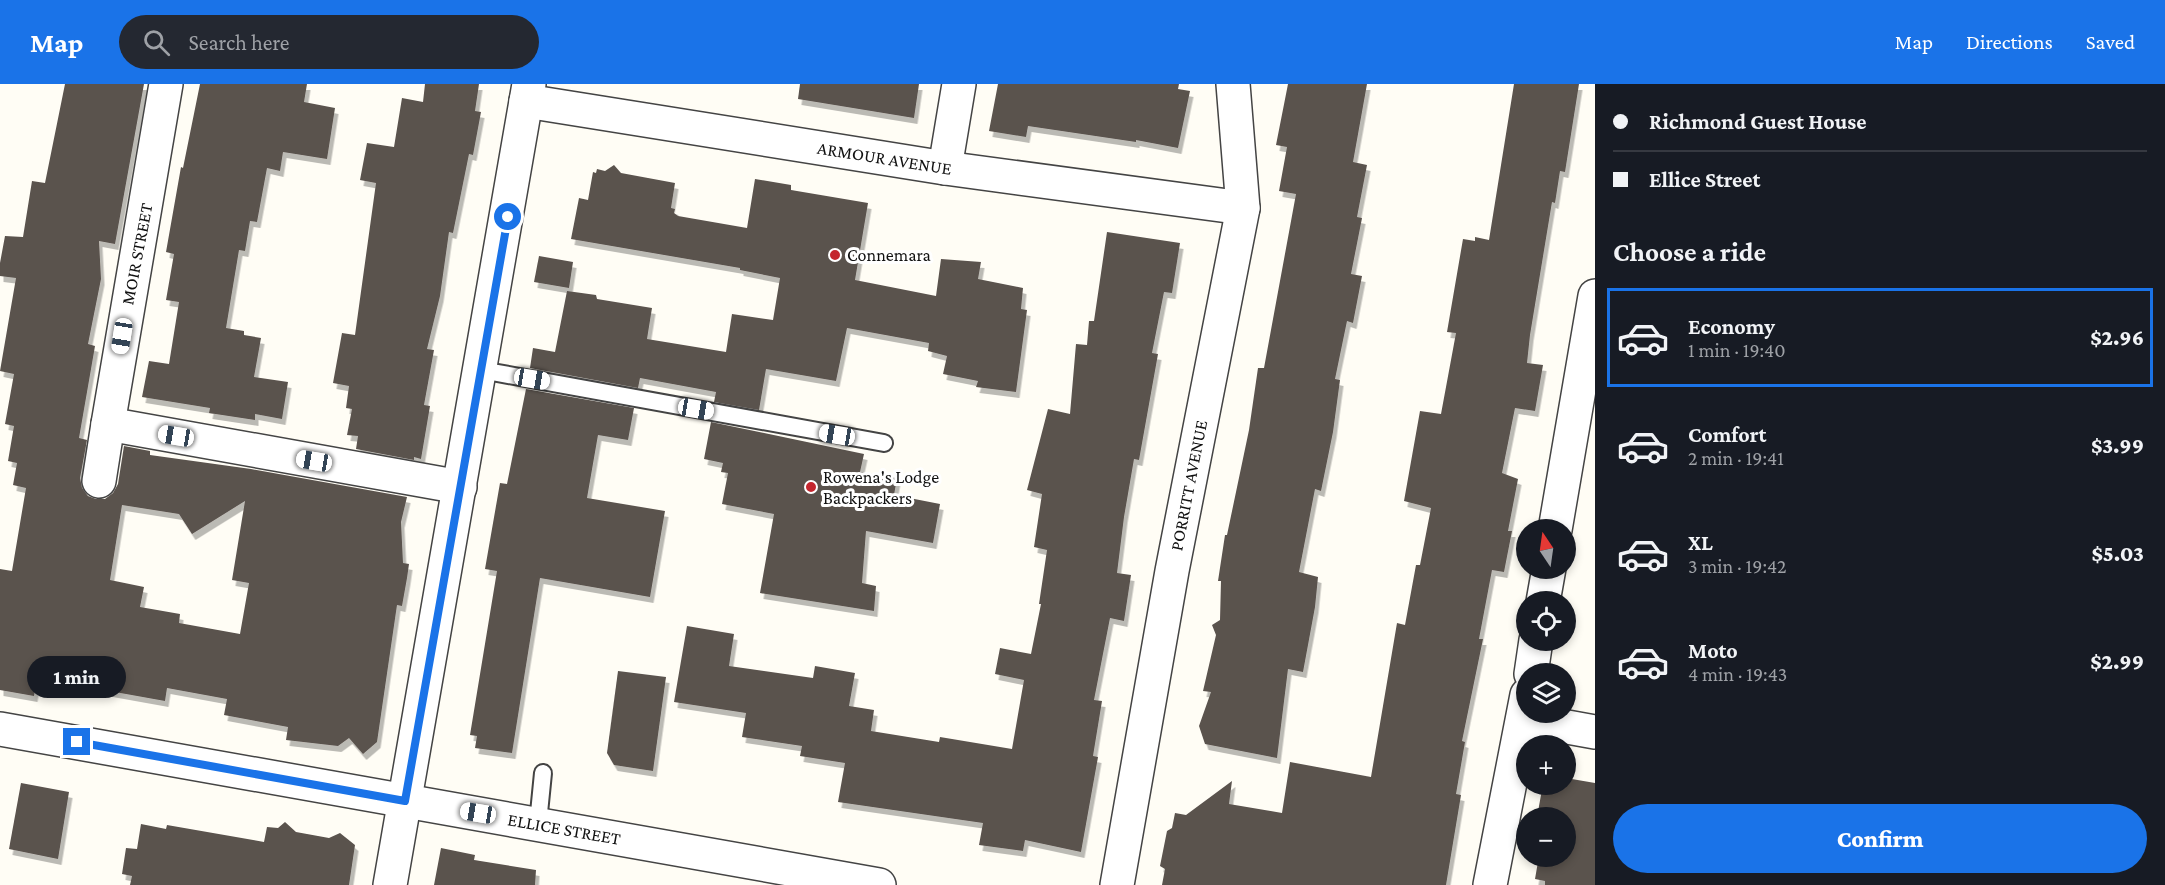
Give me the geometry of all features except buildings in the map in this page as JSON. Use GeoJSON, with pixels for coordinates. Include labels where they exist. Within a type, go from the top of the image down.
{"type":"FeatureCollection","features":[{"type":"Feature","properties":{"kind":"street","name":"MOIR STREET"},"geometry":{"type":"LineString","coordinates":[[99,481],[166,84]]}},
{"type":"Feature","properties":{"kind":"street"},"geometry":{"type":"LineString","coordinates":[[945,168],[959,84]]}},
{"type":"Feature","properties":{"kind":"street","name":"PORRITT AVENUE"},"geometry":{"type":"LineString","coordinates":[[1117,885],[1172,571],[1243,208],[1233,84]]}},
{"type":"Feature","properties":{"kind":"street"},"geometry":{"type":"LineString","coordinates":[[390,885],[528,92]]}},
{"type":"Feature","properties":{"kind":"street","name":"ARMOUR AVENUE"},"geometry":{"type":"LineString","coordinates":[[528,92],[945,168],[1243,208]]}},
{"type":"Feature","properties":{"kind":"street"},"geometry":{"type":"LineString","coordinates":[[1557,519],[1595,296]]}},
{"type":"Feature","properties":{"kind":"street"},"geometry":{"type":"LineString","coordinates":[[108,424],[460,487]]}},
{"type":"Feature","properties":{"kind":"street"},"geometry":{"type":"LineString","coordinates":[[1490,885],[1522,723]]}},
{"type":"Feature","properties":{"kind":"street"},"geometry":{"type":"LineString","coordinates":[[1570,723],[1595,732]]}},
{"type":"Feature","properties":{"kind":"street","name":"ELLICE STREET"},"geometry":{"type":"LineString","coordinates":[[0,729],[879,885]]}},
{"type":"Feature","properties":{"kind":"lane"},"geometry":{"type":"LineString","coordinates":[[481,370],[884,443]]}},
{"type":"Feature","properties":{"kind":"lane"},"geometry":{"type":"LineString","coordinates":[[538,823],[543,772]]}},
{"type":"Feature","properties":{"kind":"place","name":"Connemara"},"geometry":{"type":"Point","coordinates":[835,255]}},
{"type":"Feature","properties":{"kind":"place","name":"Rowena's Lodge Backpackers"},"geometry":{"type":"Point","coordinates":[811,487]}},
{"type":"Feature","properties":{"kind":"route"},"geometry":{"type":"LineString","coordinates":[[77,742],[405,801],[508,217]]}}]}
